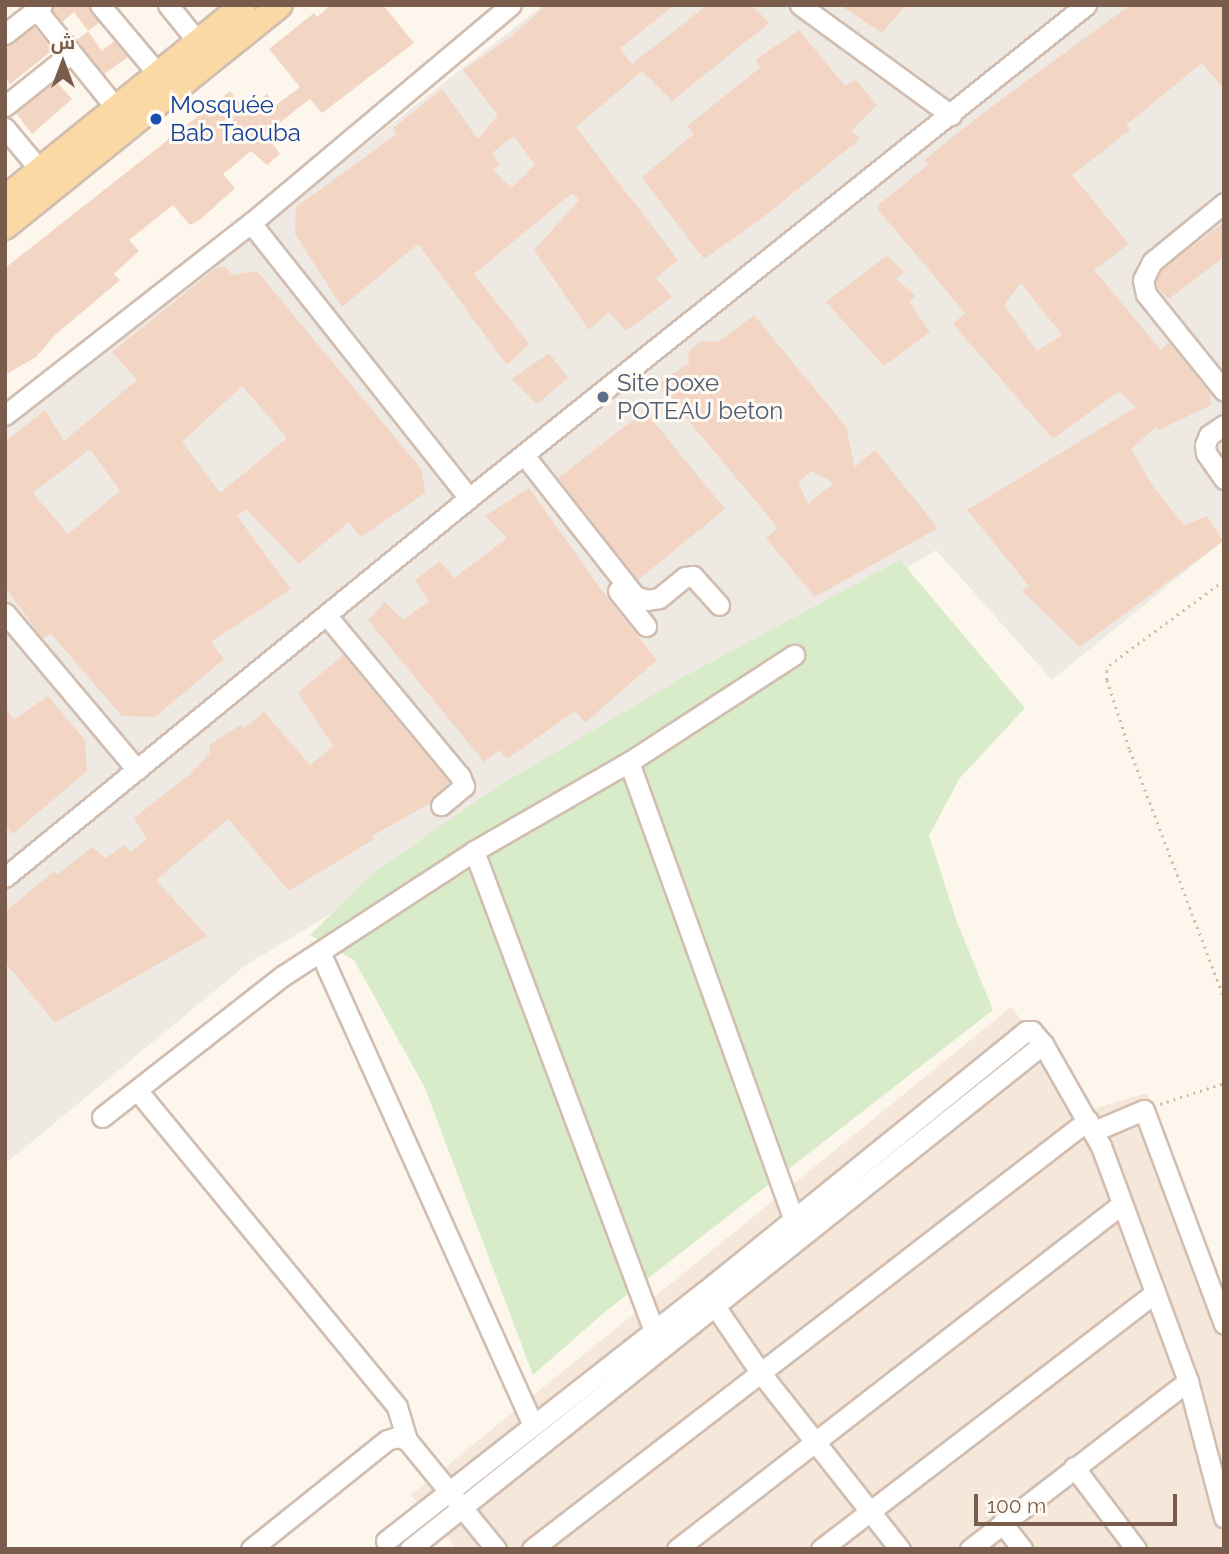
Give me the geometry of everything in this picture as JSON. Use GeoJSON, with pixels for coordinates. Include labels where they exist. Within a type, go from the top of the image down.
{"type":"FeatureCollection","features":[{"type":"Feature","properties":{"kind":"main road"},"geometry":{"type":"LineString","coordinates":[[5,198],[243,5]]}},
{"type":"Feature","properties":{"kind":"main road"},"geometry":{"type":"LineString","coordinates":[[5,227],[280,5]]}},
{"type":"Feature","properties":{"kind":"street"},"geometry":{"type":"LineString","coordinates":[[100,5],[158,74]]}},
{"type":"Feature","properties":{"kind":"street"},"geometry":{"type":"LineString","coordinates":[[168,5],[198,42]]}},
{"type":"Feature","properties":{"kind":"street"},"geometry":{"type":"LineString","coordinates":[[5,415],[251,223],[511,5]]}},
{"type":"Feature","properties":{"kind":"street"},"geometry":{"type":"LineString","coordinates":[[800,5],[951,115]]}},
{"type":"Feature","properties":{"kind":"street"},"geometry":{"type":"LineString","coordinates":[[5,877],[327,617],[469,498],[1086,5]]}},
{"type":"Feature","properties":{"kind":"street"},"geometry":{"type":"LineString","coordinates":[[5,34],[39,7],[70,54],[116,108]]}},
{"type":"Feature","properties":{"kind":"street"},"geometry":{"type":"LineString","coordinates":[[9,97],[70,54]]}},
{"type":"Feature","properties":{"kind":"street"},"geometry":{"type":"LineString","coordinates":[[5,128],[40,169]]}},
{"type":"Feature","properties":{"kind":"street"},"geometry":{"type":"LineString","coordinates":[[1224,203],[1152,262],[1143,280],[1146,294],[1224,391]]}},
{"type":"Feature","properties":{"kind":"street"},"geometry":{"type":"LineString","coordinates":[[251,223],[469,498]]}},
{"type":"Feature","properties":{"kind":"street"},"geometry":{"type":"LineString","coordinates":[[1224,425],[1209,435],[1205,445],[1206,453],[1224,479]]}},
{"type":"Feature","properties":{"kind":"street"},"geometry":{"type":"LineString","coordinates":[[519,459],[635,596],[647,600],[659,598],[685,577],[693,576],[719,605]]}},
{"type":"Feature","properties":{"kind":"street"},"geometry":{"type":"LineString","coordinates":[[519,459],[646,626]]}},
{"type":"Feature","properties":{"kind":"street"},"geometry":{"type":"LineString","coordinates":[[5,612],[137,770]]}},
{"type":"Feature","properties":{"kind":"street"},"geometry":{"type":"LineString","coordinates":[[327,617],[460,776],[464,786],[441,805]]}},
{"type":"Feature","properties":{"kind":"street"},"geometry":{"type":"LineString","coordinates":[[102,1117],[284,975],[474,850],[629,762],[793,655]]}},
{"type":"Feature","properties":{"kind":"street"},"geometry":{"type":"LineString","coordinates":[[629,762],[794,1220]]}},
{"type":"Feature","properties":{"kind":"street"},"geometry":{"type":"LineString","coordinates":[[474,850],[654,1331]]}},
{"type":"Feature","properties":{"kind":"street"},"geometry":{"type":"LineString","coordinates":[[320,952],[533,1426]]}},
{"type":"Feature","properties":{"kind":"street"},"geometry":{"type":"LineString","coordinates":[[386,1541],[654,1331],[710,1299],[794,1220],[1020,1034],[1032,1031],[1043,1044],[1091,1125],[1188,1381],[1224,1517]]}},
{"type":"Feature","properties":{"kind":"street"},"geometry":{"type":"LineString","coordinates":[[410,1549],[710,1299],[1043,1044]]}},
{"type":"Feature","properties":{"kind":"street"},"geometry":{"type":"LineString","coordinates":[[137,1090],[397,1407],[407,1440],[496,1549]]}},
{"type":"Feature","properties":{"kind":"street"},"geometry":{"type":"LineString","coordinates":[[531,1549],[761,1372],[1091,1125],[1144,1110],[1224,1324]]}},
{"type":"Feature","properties":{"kind":"street"},"geometry":{"type":"LineString","coordinates":[[677,1549],[1122,1204]]}},
{"type":"Feature","properties":{"kind":"street"},"geometry":{"type":"LineString","coordinates":[[821,1549],[1156,1293]]}},
{"type":"Feature","properties":{"kind":"street"},"geometry":{"type":"LineString","coordinates":[[710,1299],[761,1372],[818,1441],[900,1549]]}},
{"type":"Feature","properties":{"kind":"street"},"geometry":{"type":"LineString","coordinates":[[970,1549],[1188,1381]]}},
{"type":"Feature","properties":{"kind":"street"},"geometry":{"type":"LineString","coordinates":[[251,1549],[387,1440],[397,1437],[407,1440]]}},
{"type":"Feature","properties":{"kind":"street"},"geometry":{"type":"LineString","coordinates":[[1074,1467],[1136,1549]]}},
{"type":"Feature","properties":{"kind":"street"},"geometry":{"type":"LineString","coordinates":[[1002,1523],[1023,1549]]}},
{"type":"Feature","properties":{"kind":"path"},"geometry":{"type":"LineString","coordinates":[[1224,581],[1111,664],[1107,680],[1130,750],[1224,997]]}},
{"type":"Feature","properties":{"kind":"path"},"geometry":{"type":"LineString","coordinates":[[1144,1110],[1224,1083]]}},
{"type":"Feature","properties":{"kind":"shaded area"},"geometry":{"type":"Polygon","coordinates":[[[543,5],[1224,5],[1224,540],[1052,680],[936,550],[246,965],[5,1164],[5,428],[543,5]]]}},
{"type":"Feature","properties":{"kind":"shaded area"},"geometry":{"type":"Polygon","coordinates":[[[1011,1007],[1093,1109],[1147,1093],[1224,1300],[1224,1549],[457,1549],[411,1495],[1011,1007]]]}},
{"type":"Feature","properties":{"kind":"green space"},"geometry":{"type":"Polygon","coordinates":[[[900,560],[1025,708],[959,779],[929,836],[957,922],[993,1010],[606,1311],[533,1375],[425,1088],[354,960],[310,935],[376,871],[492,790],[680,679],[900,560]]]}},
{"type":"Feature","properties":{"kind":"building"},"geometry":{"type":"Polygon","coordinates":[[[54,5],[88,5],[99,23],[88,31],[74,12],[62,22],[53,10],[54,5]]]}},
{"type":"Feature","properties":{"kind":"building"},"geometry":{"type":"Polygon","coordinates":[[[331,5],[383,5],[414,43],[322,113],[310,99],[265,134],[280,154],[267,165],[251,151],[223,174],[235,188],[201,219],[190,225],[173,205],[129,240],[139,251],[114,274],[120,280],[56,334],[36,357],[5,375],[5,268],[230,91],[246,111],[267,94],[276,105],[300,87],[269,49],[314,13],[317,17],[331,5]]]}},
{"type":"Feature","properties":{"kind":"building"},"geometry":{"type":"Polygon","coordinates":[[[546,5],[675,5],[620,48],[632,64],[707,5],[752,5],[769,23],[672,101],[642,71],[576,127],[678,260],[656,278],[672,297],[626,331],[609,312],[589,330],[534,250],[579,200],[572,193],[474,274],[529,344],[507,365],[418,244],[342,307],[295,234],[296,207],[397,134],[393,128],[442,89],[478,139],[498,115],[463,70],[512,36],[546,5]],[[514,136],[492,153],[500,165],[493,170],[511,188],[535,165],[514,136]]]}},
{"type":"Feature","properties":{"kind":"building"},"geometry":{"type":"Polygon","coordinates":[[[840,5],[906,5],[882,33],[840,5]]]}},
{"type":"Feature","properties":{"kind":"building"},"geometry":{"type":"Polygon","coordinates":[[[1130,5],[1224,5],[1224,89],[1202,63],[1126,125],[1130,130],[1072,175],[1129,244],[1094,270],[1161,350],[1169,342],[1210,394],[1211,405],[1159,430],[1156,427],[1131,449],[1152,485],[1184,525],[1207,516],[1223,541],[1080,647],[1022,591],[1029,586],[967,510],[1136,407],[1119,391],[1053,439],[953,324],[965,313],[876,207],[928,165],[924,160],[1130,5]],[[1021,283],[1004,305],[1037,351],[1062,335],[1021,283]]]}},
{"type":"Feature","properties":{"kind":"building"},"geometry":{"type":"Polygon","coordinates":[[[34,27],[53,50],[10,84],[5,77],[5,46],[34,27]]]}},
{"type":"Feature","properties":{"kind":"building"},"geometry":{"type":"Polygon","coordinates":[[[799,30],[845,86],[856,80],[877,105],[851,131],[861,138],[761,219],[704,259],[642,177],[694,134],[687,126],[761,67],[755,60],[799,30]]]}},
{"type":"Feature","properties":{"kind":"building"},"geometry":{"type":"Polygon","coordinates":[[[88,31],[102,51],[114,41],[128,57],[104,74],[77,40],[88,31]]]}},
{"type":"Feature","properties":{"kind":"building"},"geometry":{"type":"Polygon","coordinates":[[[56,81],[72,99],[32,134],[16,113],[56,81]]]}},
{"type":"Feature","properties":{"kind":"building"},"geometry":{"type":"Polygon","coordinates":[[[1224,222],[1224,257],[1169,299],[1157,287],[1156,282],[1162,270],[1224,222]]]}},
{"type":"Feature","properties":{"kind":"building"},"geometry":{"type":"Polygon","coordinates":[[[887,255],[904,272],[896,279],[916,296],[909,302],[930,332],[884,366],[826,302],[887,255]]]}},
{"type":"Feature","properties":{"kind":"building"},"geometry":{"type":"Polygon","coordinates":[[[226,267],[232,275],[257,271],[422,470],[425,493],[361,537],[349,522],[299,564],[246,509],[237,516],[291,589],[211,642],[224,659],[155,717],[122,716],[51,634],[42,638],[5,587],[5,442],[45,410],[64,441],[137,380],[112,352],[216,268],[226,267]],[[242,386],[182,442],[220,493],[287,438],[242,386]],[[90,449],[33,493],[68,534],[120,491],[90,449]]]}},
{"type":"Feature","properties":{"kind":"building"},"geometry":{"type":"Polygon","coordinates":[[[754,315],[846,427],[855,467],[875,450],[938,528],[815,597],[766,538],[778,528],[658,384],[689,363],[688,352],[701,341],[718,342],[754,315]],[[812,471],[798,482],[808,504],[834,483],[812,471]]]}},
{"type":"Feature","properties":{"kind":"building"},"geometry":{"type":"Polygon","coordinates":[[[549,353],[568,378],[537,404],[512,379],[549,353]]]}},
{"type":"Feature","properties":{"kind":"building"},"geometry":{"type":"Polygon","coordinates":[[[645,411],[725,509],[638,580],[558,478],[645,411]]]}},
{"type":"Feature","properties":{"kind":"building"},"geometry":{"type":"Polygon","coordinates":[[[529,488],[608,599],[657,660],[585,723],[575,711],[507,759],[499,750],[484,762],[368,620],[385,602],[403,620],[429,601],[415,580],[440,561],[454,578],[507,538],[485,516],[529,488]]]}},
{"type":"Feature","properties":{"kind":"building"},"geometry":{"type":"Polygon","coordinates":[[[343,655],[449,782],[429,804],[372,836],[374,839],[289,891],[228,819],[156,880],[207,936],[55,1023],[5,962],[5,912],[54,871],[58,874],[92,847],[106,858],[124,845],[131,852],[147,839],[134,818],[190,774],[210,753],[209,745],[240,725],[244,728],[264,712],[310,765],[333,746],[298,693],[343,655]]]}},
{"type":"Feature","properties":{"kind":"building"},"geometry":{"type":"Polygon","coordinates":[[[48,696],[85,740],[87,771],[13,834],[5,826],[5,708],[14,720],[48,696]]]}},
{"type":"Feature","properties":{"kind":"place","name":"Mosquée Bab Taouba"},"geometry":{"type":"Point","coordinates":[156,119]}},
{"type":"Feature","properties":{"kind":"place","name":"Site poxe POTEAU beton"},"geometry":{"type":"Point","coordinates":[603,397]}}]}
